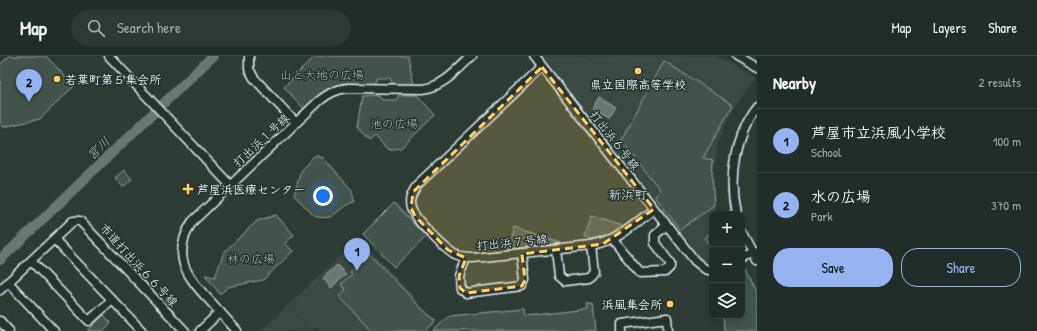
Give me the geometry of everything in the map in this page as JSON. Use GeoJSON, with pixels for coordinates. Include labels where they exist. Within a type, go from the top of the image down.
{"type":"FeatureCollection","features":[{"type":"Feature","properties":{"kind":"street"},"geometry":{"type":"LineString","coordinates":[[109,56],[230,185]]}},
{"type":"Feature","properties":{"kind":"street"},"geometry":{"type":"LineString","coordinates":[[249,56],[249,69],[254,78],[296,123]]}},
{"type":"Feature","properties":{"kind":"street","name":"打出浜１号線"},"geometry":{"type":"LineString","coordinates":[[237,331],[191,280],[183,264],[182,254],[185,236],[192,222],[319,101],[333,91],[348,88],[423,90],[445,80],[472,56]]}},
{"type":"Feature","properties":{"kind":"street","name":"打出浜６号線"},"geometry":{"type":"LineString","coordinates":[[534,56],[695,261],[705,269],[709,270]]}},
{"type":"Feature","properties":{"kind":"street"},"geometry":{"type":"LineString","coordinates":[[736,56],[757,68]]}},
{"type":"Feature","properties":{"kind":"street","name":"打出浜７号線"},"geometry":{"type":"LineString","coordinates":[[542,67],[417,185],[410,199],[411,208],[415,216],[448,250],[456,255],[466,258],[473,258],[522,254],[603,244],[613,240],[654,208]]}},
{"type":"Feature","properties":{"kind":"street"},"geometry":{"type":"LineString","coordinates":[[736,211],[732,183],[735,161],[743,131],[757,107]]}},
{"type":"Feature","properties":{"kind":"street","name":"市道打出浜６６号線"},"geometry":{"type":"LineString","coordinates":[[54,239],[73,221],[80,221],[185,331]]}},
{"type":"Feature","properties":{"kind":"street"},"geometry":{"type":"LineString","coordinates":[[613,240],[640,273],[665,272],[670,267],[670,263],[655,243],[655,235],[667,225]]}},
{"type":"Feature","properties":{"kind":"street"},"geometry":{"type":"LineString","coordinates":[[745,238],[756,255],[745,258]]}},
{"type":"Feature","properties":{"kind":"street"},"geometry":{"type":"LineString","coordinates":[[0,290],[54,239],[142,331]]}},
{"type":"Feature","properties":{"kind":"street"},"geometry":{"type":"LineString","coordinates":[[556,250],[559,276],[565,281],[589,278],[594,272],[591,246]]}},
{"type":"Feature","properties":{"kind":"street"},"geometry":{"type":"LineString","coordinates":[[466,258],[459,276],[460,288],[466,293],[522,286],[525,280],[522,254]]}},
{"type":"Feature","properties":{"kind":"street"},"geometry":{"type":"LineString","coordinates":[[31,260],[89,321],[112,300]]}},
{"type":"Feature","properties":{"kind":"street"},"geometry":{"type":"LineString","coordinates":[[8,282],[54,331]]}},
{"type":"Feature","properties":{"kind":"street"},"geometry":{"type":"LineString","coordinates":[[200,331],[220,312]]}},
{"type":"Feature","properties":{"kind":"street"},"geometry":{"type":"LineString","coordinates":[[622,331],[622,324],[667,318],[668,331]]}},
{"type":"Feature","properties":{"kind":"street"},"geometry":{"type":"LineString","coordinates":[[0,321],[9,331]]}},
{"type":"Feature","properties":{"kind":"highlighted area"},"geometry":{"type":"Polygon","coordinates":[[[542,67],[654,209],[603,244],[522,254],[525,280],[522,286],[466,293],[460,288],[459,276],[466,258],[448,250],[415,216],[411,208],[413,192],[542,67]]]}},
{"type":"Feature","properties":{"kind":"shaded area"},"geometry":{"type":"Polygon","coordinates":[[[540,56],[716,56],[755,78],[737,103],[725,125],[717,147],[713,181],[716,211],[709,211],[709,264],[702,260],[540,56]]]}},
{"type":"Feature","properties":{"kind":"shaded area"},"geometry":{"type":"Polygon","coordinates":[[[599,97],[616,108],[609,119],[592,109],[599,97]]]}},
{"type":"Feature","properties":{"kind":"shaded area"},"geometry":{"type":"Polygon","coordinates":[[[359,238],[438,321],[428,331],[321,331],[317,326],[312,330],[288,305],[359,238]]]}},
{"type":"Feature","properties":{"kind":"shaded area"},"geometry":{"type":"Polygon","coordinates":[[[337,265],[346,274],[331,288],[323,278],[337,265]]]}},
{"type":"Feature","properties":{"kind":"shaded area"},"geometry":{"type":"Polygon","coordinates":[[[288,305],[312,331],[261,331],[288,305]]]}},
{"type":"Feature","properties":{"kind":"green space"},"geometry":{"type":"Polygon","coordinates":[[[9,56],[46,56],[74,86],[40,119],[3,127],[0,123],[0,65],[9,56]]]}},
{"type":"Feature","properties":{"kind":"green space","name":"山と大地の広場"},"geometry":{"type":"Polygon","coordinates":[[[315,56],[408,56],[414,85],[393,85],[390,78],[377,78],[373,85],[338,85],[322,93],[304,109],[284,87],[315,56]]]}},
{"type":"Feature","properties":{"kind":"green space"},"geometry":{"type":"Polygon","coordinates":[[[664,61],[733,105],[703,158],[713,160],[712,174],[714,205],[680,230],[655,196],[661,191],[621,140],[664,61]]]}},
{"type":"Feature","properties":{"kind":"green space","name":"池の広場"},"geometry":{"type":"Polygon","coordinates":[[[379,95],[382,100],[396,100],[399,95],[417,95],[435,115],[401,148],[388,150],[375,136],[369,141],[357,127],[362,96],[379,95]]]}},
{"type":"Feature","properties":{"kind":"green space"},"geometry":{"type":"Polygon","coordinates":[[[314,156],[323,158],[351,189],[353,194],[354,202],[343,207],[332,216],[321,218],[314,216],[294,195],[301,170],[314,156]]]}},
{"type":"Feature","properties":{"kind":"green space"},"geometry":{"type":"Polygon","coordinates":[[[124,170],[132,179],[123,187],[115,178],[124,170]]]}},
{"type":"Feature","properties":{"kind":"green space"},"geometry":{"type":"Polygon","coordinates":[[[394,203],[426,237],[394,267],[363,234],[394,203]]]}},
{"type":"Feature","properties":{"kind":"green space","name":"林の広場"},"geometry":{"type":"Polygon","coordinates":[[[276,215],[294,235],[285,243],[293,251],[263,280],[228,287],[220,294],[205,275],[215,277],[224,252],[257,221],[276,215]]]}},
{"type":"Feature","properties":{"kind":"green space"},"geometry":{"type":"Polygon","coordinates":[[[592,216],[621,226],[609,235],[592,240],[585,237],[592,216]]]}},
{"type":"Feature","properties":{"kind":"green space"},"geometry":{"type":"Polygon","coordinates":[[[513,228],[561,243],[507,249],[513,228]]]}},
{"type":"Feature","properties":{"kind":"green space"},"geometry":{"type":"Polygon","coordinates":[[[709,234],[709,244],[704,238],[709,234]]]}},
{"type":"Feature","properties":{"kind":"green space"},"geometry":{"type":"Polygon","coordinates":[[[369,253],[422,309],[436,321],[425,331],[372,331],[339,296],[346,290],[341,284],[352,274],[350,272],[369,253]]]}},
{"type":"Feature","properties":{"kind":"green space"},"geometry":{"type":"Polygon","coordinates":[[[745,269],[757,294],[757,331],[724,331],[723,319],[745,319],[745,269]]]}},
{"type":"Feature","properties":{"kind":"green space"},"geometry":{"type":"Polygon","coordinates":[[[587,304],[593,304],[596,331],[433,331],[449,316],[523,309],[524,316],[588,309],[587,304]]]}},
{"type":"Feature","properties":{"kind":"green space"},"geometry":{"type":"Polygon","coordinates":[[[104,315],[111,323],[103,331],[87,331],[104,315]]]}},
{"type":"Feature","properties":{"kind":"waterway","name":"宮川"},"geometry":{"type":"LineString","coordinates":[[0,260],[213,56]]}},
{"type":"Feature","properties":{"kind":"place","name":"県立国際高等学校"},"geometry":{"type":"Point","coordinates":[638,71]}},
{"type":"Feature","properties":{"kind":"place","name":"若葉町第５集会所"},"geometry":{"type":"Point","coordinates":[57,79]}},
{"type":"Feature","properties":{"kind":"place","name":"水の広場"},"geometry":{"type":"Point","coordinates":[29,102]}},
{"type":"Feature","properties":{"kind":"place","name":"芦屋浜医療センター"},"geometry":{"type":"Point","coordinates":[188,189]}},
{"type":"Feature","properties":{"kind":"place","name":"芦屋市立浜風小学校"},"geometry":{"type":"Point","coordinates":[357,271]}},
{"type":"Feature","properties":{"kind":"place","name":"浜風集会所"},"geometry":{"type":"Point","coordinates":[670,304]}},
{"type":"Feature","properties":{"kind":"district","name":"新浜町"},"geometry":{"type":"Point","coordinates":[628,194]}}]}
